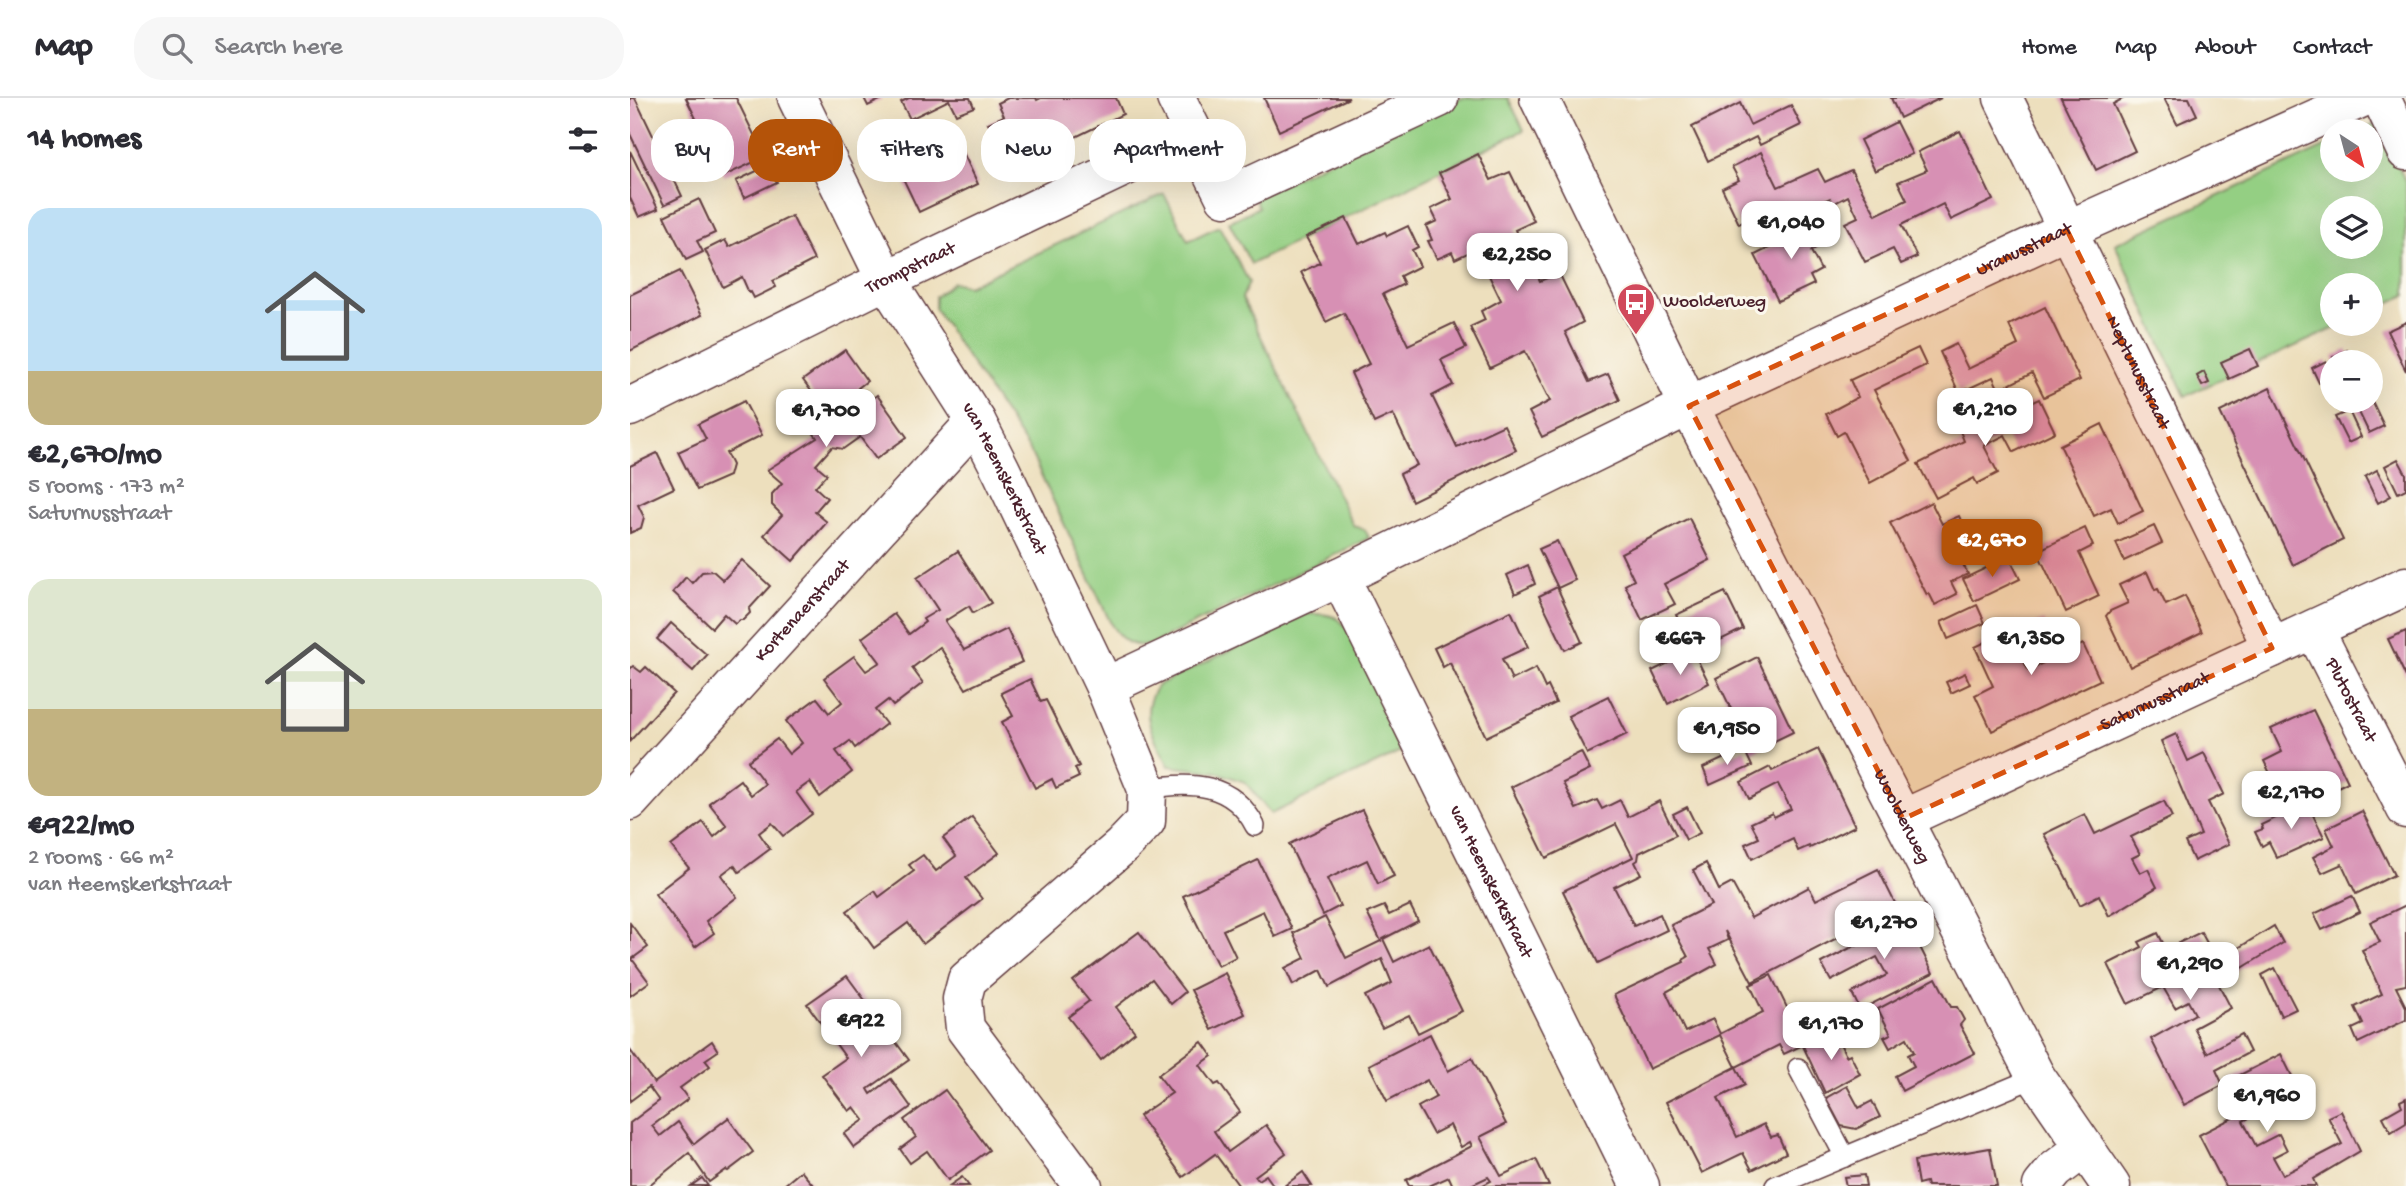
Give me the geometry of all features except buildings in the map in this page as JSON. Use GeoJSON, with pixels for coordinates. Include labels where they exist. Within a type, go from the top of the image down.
{"type":"FeatureCollection","features":[{"type":"Feature","properties":{"kind":"street","name":"van Heemskerkstraat"},"geometry":{"type":"LineString","coordinates":[[797,98],[886,280],[976,421],[1105,687],[1147,789],[1146,821],[1122,846],[967,981],[962,999],[965,1028],[1083,1186]]}},
{"type":"Feature","properties":{"kind":"street"},"geometry":{"type":"LineString","coordinates":[[1176,98],[1186,119]]}},
{"type":"Feature","properties":{"kind":"street"},"geometry":{"type":"LineString","coordinates":[[1218,182],[1226,197],[1440,98]]}},
{"type":"Feature","properties":{"kind":"street","name":"Woolderweg"},"geometry":{"type":"LineString","coordinates":[[1539,98],[1689,406],[2036,1077],[2111,1186]]}},
{"type":"Feature","properties":{"kind":"street","name":"Neptunusstraat"},"geometry":{"type":"LineString","coordinates":[[2003,98],[2272,648]]}},
{"type":"Feature","properties":{"kind":"street","name":"Uranusstraat"},"geometry":{"type":"LineString","coordinates":[[1689,406],[2067,230],[2361,98]]}},
{"type":"Feature","properties":{"kind":"street"},"geometry":{"type":"LineString","coordinates":[[2381,98],[2406,151]]}},
{"type":"Feature","properties":{"kind":"street","name":"Trompstraat"},"geometry":{"type":"LineString","coordinates":[[630,407],[886,280],[1092,182]]}},
{"type":"Feature","properties":{"kind":"street"},"geometry":{"type":"LineString","coordinates":[[1105,687],[1340,577],[1689,406]]}},
{"type":"Feature","properties":{"kind":"street","name":"Kortenaerstraat"},"geometry":{"type":"LineString","coordinates":[[630,801],[976,421]]}},
{"type":"Feature","properties":{"kind":"street","name":"van Heemskerkstraat"},"geometry":{"type":"LineString","coordinates":[[1340,577],[1640,1186]]}},
{"type":"Feature","properties":{"kind":"street","name":"Saturnusstraat"},"geometry":{"type":"LineString","coordinates":[[1903,819],[2406,586]]}},
{"type":"Feature","properties":{"kind":"street","name":"Plutostraat"},"geometry":{"type":"LineString","coordinates":[[2314,629],[2406,808]]}},
{"type":"Feature","properties":{"kind":"street"},"geometry":{"type":"LineString","coordinates":[[2042,1186],[2055,1170],[2084,1148]]}},
{"type":"Feature","properties":{"kind":"lane"},"geometry":{"type":"LineString","coordinates":[[1147,789],[1175,784],[1204,786],[1236,802],[1248,813],[1255,827]]}},
{"type":"Feature","properties":{"kind":"lane"},"geometry":{"type":"LineString","coordinates":[[1798,1069],[1845,1157]]}},
{"type":"Feature","properties":{"kind":"lane"},"geometry":{"type":"LineString","coordinates":[[1774,1186],[2036,1077]]}},
{"type":"Feature","properties":{"kind":"highlighted area"},"geometry":{"type":"Polygon","coordinates":[[[2067,230],[2272,648],[1903,819],[1689,406],[2067,230]]]}},
{"type":"Feature","properties":{"kind":"green space"},"geometry":{"type":"Polygon","coordinates":[[[1462,98],[1508,98],[1524,130],[1251,264],[1229,222],[1259,207],[1254,197],[1462,98]]]}},
{"type":"Feature","properties":{"kind":"green space"},"geometry":{"type":"Polygon","coordinates":[[[2384,137],[2406,182],[2406,295],[2383,306],[2383,273],[2320,273],[2320,335],[2185,396],[2115,244],[2320,149],[2320,182],[2384,182],[2384,137]]]}},
{"type":"Feature","properties":{"kind":"green space"},"geometry":{"type":"Polygon","coordinates":[[[1164,194],[1188,241],[1219,226],[1249,282],[1242,298],[1353,525],[1365,530],[1369,538],[1150,645],[1138,645],[1124,640],[1112,626],[1030,451],[935,309],[935,297],[953,282],[968,286],[1164,194]]]}},
{"type":"Feature","properties":{"kind":"green space"},"geometry":{"type":"Polygon","coordinates":[[[1306,614],[1330,616],[1338,619],[1347,628],[1366,659],[1409,748],[1271,814],[1245,782],[1216,772],[1169,766],[1154,736],[1148,716],[1148,706],[1158,685],[1306,614]]]}},
{"type":"Feature","properties":{"kind":"place","name":"Woolderweg"},"geometry":{"type":"Point","coordinates":[1636,336]}}]}
